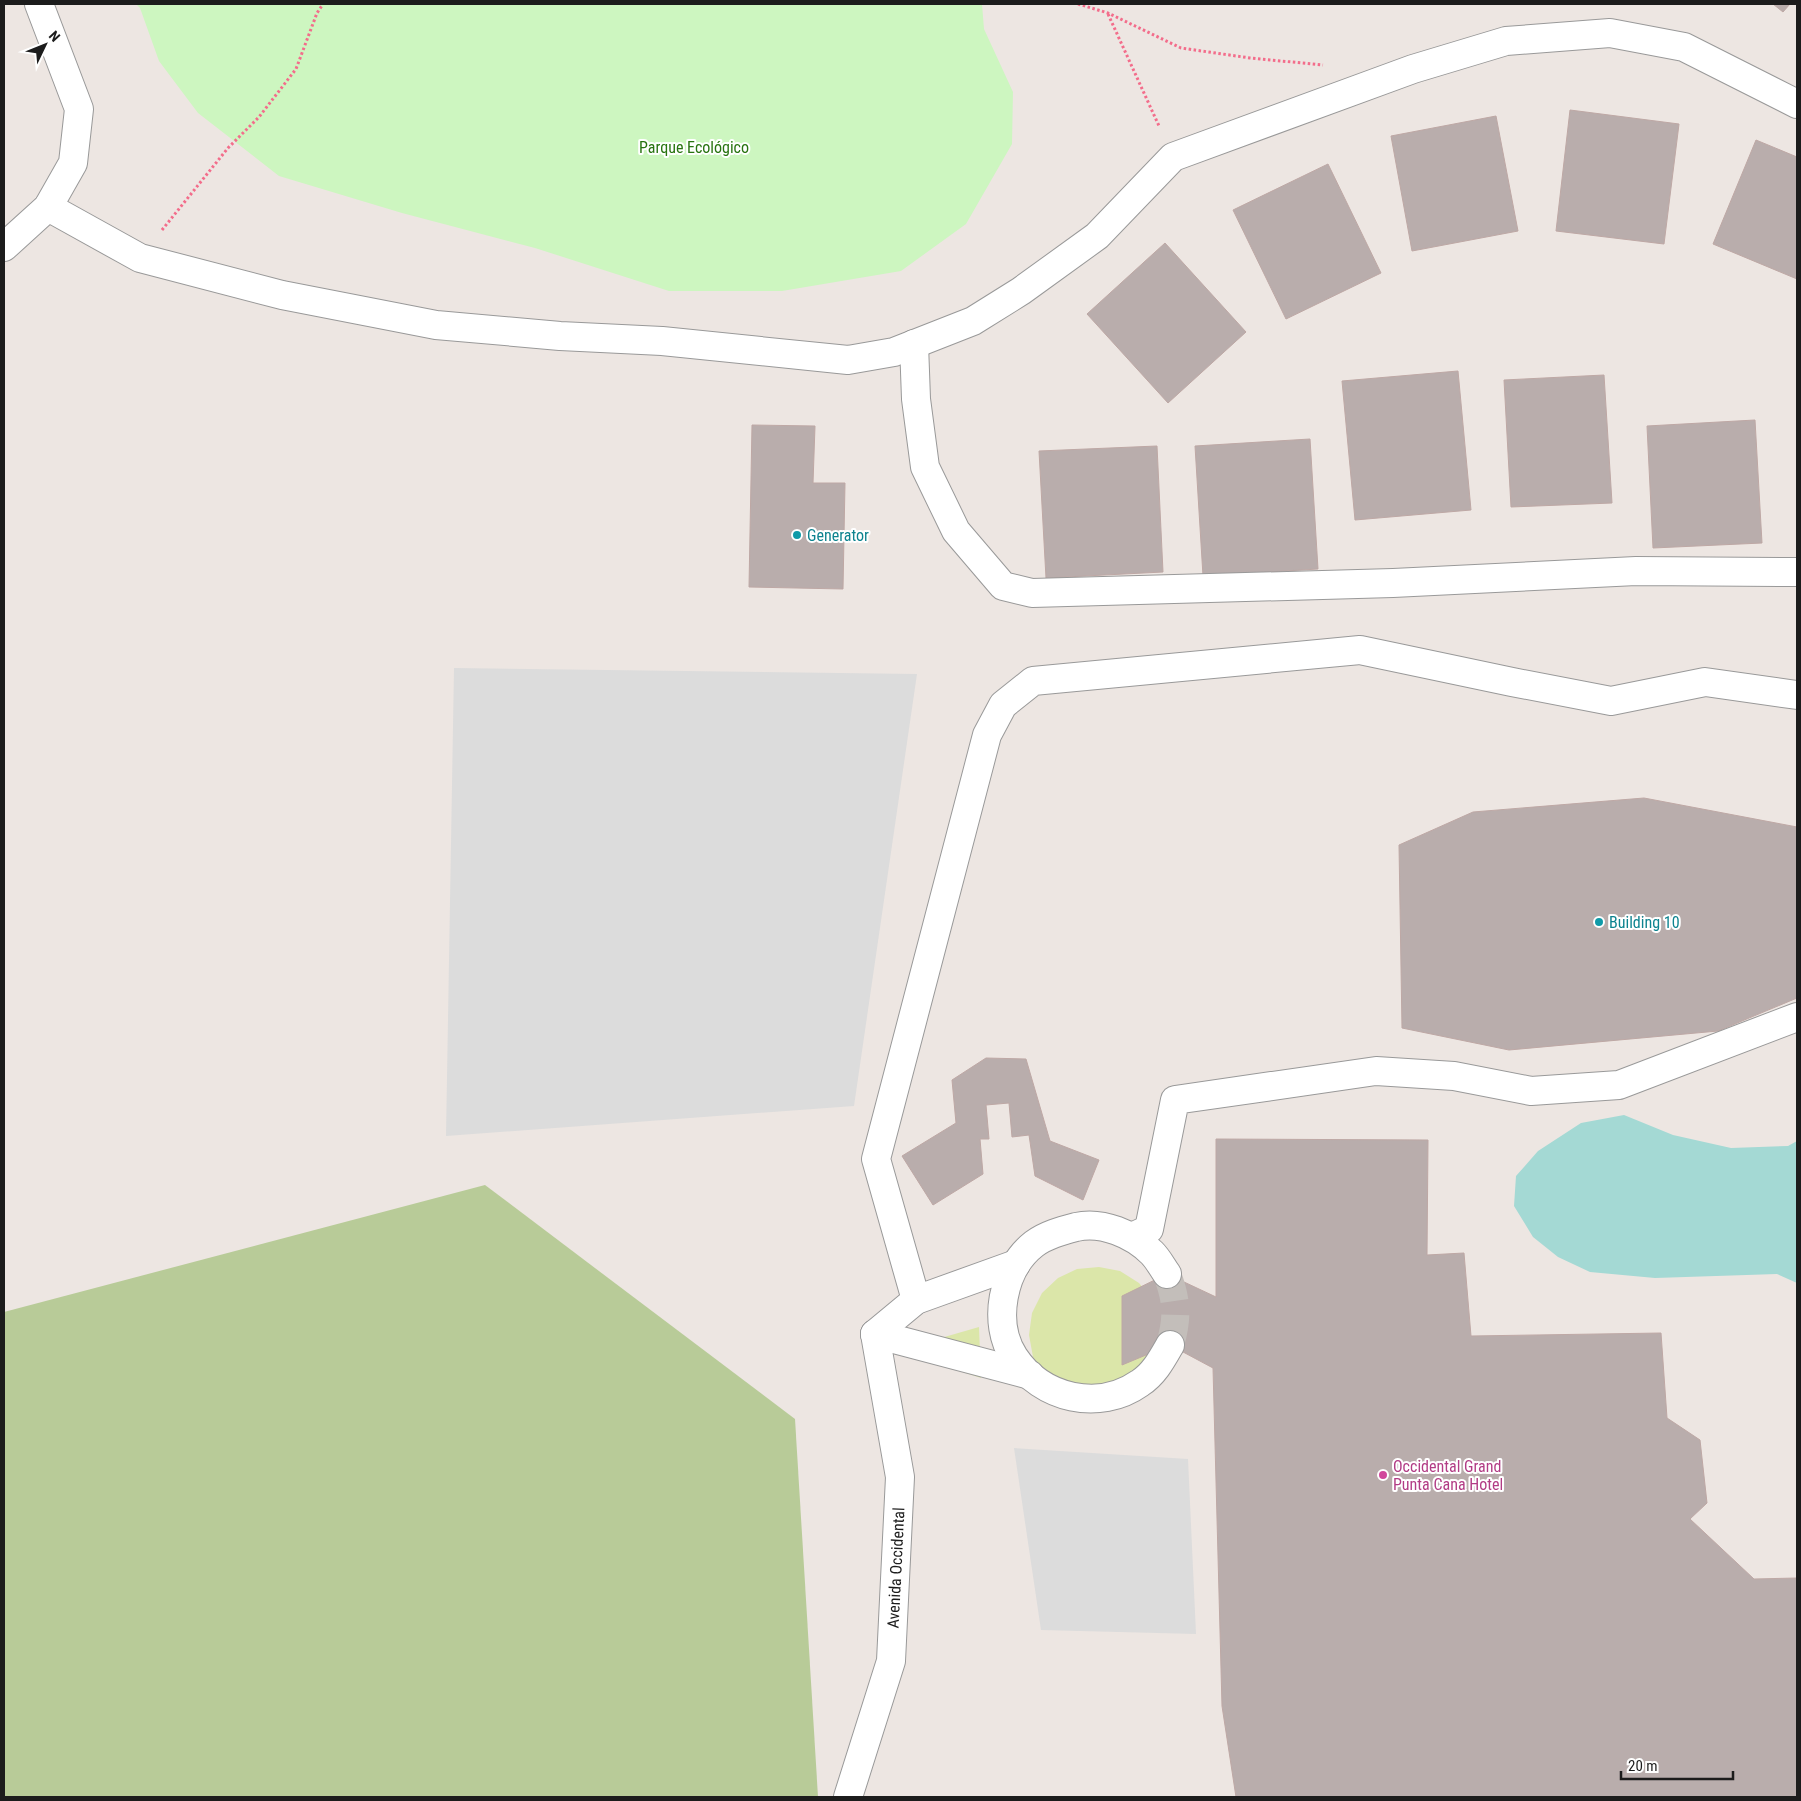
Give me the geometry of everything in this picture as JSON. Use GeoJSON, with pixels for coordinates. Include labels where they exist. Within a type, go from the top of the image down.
{"type":"FeatureCollection","features":[{"type":"Feature","properties":{"kind":"street"},"geometry":{"type":"LineString","coordinates":[[4,247],[48,207],[73,163],[79,109],[40,4]]}},
{"type":"Feature","properties":{"kind":"street"},"geometry":{"type":"LineString","coordinates":[[48,207],[140,258],[282,295],[436,326],[560,336],[662,341],[848,360],[894,352],[972,321],[1020,291],[1097,236],[1173,156],[1413,68],[1506,41],[1610,33],[1684,47],[1797,104]]}},
{"type":"Feature","properties":{"kind":"street"},"geometry":{"type":"LineString","coordinates":[[914,344],[916,399],[925,467],[956,531],[1003,586],[1032,593],[1393,584],[1636,571],[1797,572]]}},
{"type":"Feature","properties":{"kind":"street"},"geometry":{"type":"LineString","coordinates":[[916,1300],[876,1159],[986,735],[1003,705],[1032,681],[1360,650],[1611,701],[1705,682],[1797,696]]}},
{"type":"Feature","properties":{"kind":"street"},"geometry":{"type":"LineString","coordinates":[[1132,1237],[1149,1229],[1175,1100],[1376,1071],[1454,1076],[1531,1091],[1619,1085],[1797,1017]]}},
{"type":"Feature","properties":{"kind":"street"},"geometry":{"type":"LineString","coordinates":[[1167,1274],[1152,1253],[1132,1237],[1108,1228],[1082,1226],[1056,1232],[1034,1244],[1016,1264],[1006,1286],[1002,1310],[1005,1334],[1014,1357],[1030,1376],[1049,1390],[1072,1398],[1096,1400],[1120,1394],[1141,1383],[1158,1366],[1170,1345]]}},
{"type":"Feature","properties":{"kind":"street"},"geometry":{"type":"LineString","coordinates":[[875,1334],[916,1300],[1016,1264]]}},
{"type":"Feature","properties":{"kind":"street"},"geometry":{"type":"LineString","coordinates":[[875,1334],[1030,1376]]}},
{"type":"Feature","properties":{"kind":"street","name":"Avenida Occidental"},"geometry":{"type":"LineString","coordinates":[[848,1797],[891,1661],[900,1477],[875,1334]]}},
{"type":"Feature","properties":{"kind":"path"},"geometry":{"type":"LineString","coordinates":[[140,258],[228,148],[259,117],[296,69],[317,13],[323,4]]}},
{"type":"Feature","properties":{"kind":"path"},"geometry":{"type":"LineString","coordinates":[[1078,4],[1108,13],[1181,48],[1250,58],[1332,65]]}},
{"type":"Feature","properties":{"kind":"path"},"geometry":{"type":"LineString","coordinates":[[1108,13],[1173,156]]}},
{"type":"Feature","properties":{"kind":"green space","name":"Parque Ecológico"},"geometry":{"type":"Polygon","coordinates":[[[136,4],[982,4],[984,29],[1013,92],[1012,144],[966,224],[901,271],[782,291],[669,291],[535,248],[402,213],[279,176],[198,113],[159,61],[140,8],[136,4]]]}},
{"type":"Feature","properties":{"kind":"green space"},"geometry":{"type":"Polygon","coordinates":[[[485,1185],[795,1419],[818,1797],[4,1797],[4,1312],[485,1185]]]}},
{"type":"Feature","properties":{"kind":"green space"},"geometry":{"type":"Polygon","coordinates":[[[1099,1267],[1120,1271],[1139,1283],[1153,1300],[1155,1363],[1103,1399],[1045,1375],[1033,1357],[1029,1335],[1032,1313],[1042,1293],[1058,1278],[1077,1269],[1099,1267]]]}},
{"type":"Feature","properties":{"kind":"green space"},"geometry":{"type":"Polygon","coordinates":[[[979,1327],[981,1378],[922,1359],[934,1340],[979,1327]]]}},
{"type":"Feature","properties":{"kind":"shaded area"},"geometry":{"type":"Polygon","coordinates":[[[454,668],[917,674],[854,1106],[446,1136],[454,668]]]}},
{"type":"Feature","properties":{"kind":"shaded area"},"geometry":{"type":"Polygon","coordinates":[[[1014,1448],[1188,1459],[1196,1634],[1041,1630],[1014,1448]]]}},
{"type":"Feature","properties":{"kind":"water"},"geometry":{"type":"Polygon","coordinates":[[[1624,1115],[1673,1135],[1731,1148],[1788,1146],[1797,1141],[1797,1283],[1777,1274],[1655,1278],[1590,1272],[1558,1257],[1533,1237],[1514,1206],[1516,1176],[1538,1151],[1581,1123],[1624,1115]]]}},
{"type":"Feature","properties":{"kind":"building"},"geometry":{"type":"Polygon","coordinates":[[[1773,4],[1790,4],[1783,12],[1773,4]]]}},
{"type":"Feature","properties":{"kind":"building"},"geometry":{"type":"Polygon","coordinates":[[[1570,110],[1679,124],[1664,244],[1556,231],[1570,110]]]}},
{"type":"Feature","properties":{"kind":"building"},"geometry":{"type":"Polygon","coordinates":[[[1496,116],[1518,231],[1412,251],[1391,136],[1496,116]]]}},
{"type":"Feature","properties":{"kind":"building"},"geometry":{"type":"Polygon","coordinates":[[[1756,140],[1797,157],[1797,279],[1713,244],[1756,140]]]}},
{"type":"Feature","properties":{"kind":"building"},"geometry":{"type":"Polygon","coordinates":[[[1328,164],[1381,273],[1286,319],[1233,210],[1328,164]]]}},
{"type":"Feature","properties":{"kind":"building"},"geometry":{"type":"Polygon","coordinates":[[[1165,243],[1246,332],[1168,403],[1087,314],[1165,243]]]}},
{"type":"Feature","properties":{"kind":"building"},"geometry":{"type":"Polygon","coordinates":[[[1458,371],[1471,510],[1355,520],[1342,381],[1458,371]]]}},
{"type":"Feature","properties":{"kind":"building"},"geometry":{"type":"Polygon","coordinates":[[[1604,375],[1612,503],[1511,507],[1504,380],[1604,375]]]}},
{"type":"Feature","properties":{"kind":"building"},"geometry":{"type":"Polygon","coordinates":[[[1755,420],[1762,543],[1653,548],[1647,426],[1755,420]]]}},
{"type":"Feature","properties":{"kind":"building","name":"Generator"},"geometry":{"type":"Polygon","coordinates":[[[752,425],[815,426],[813,483],[845,483],[843,589],[749,587],[752,425]]]}},
{"type":"Feature","properties":{"kind":"building"},"geometry":{"type":"Polygon","coordinates":[[[1310,439],[1318,569],[1203,576],[1195,446],[1310,439]]]}},
{"type":"Feature","properties":{"kind":"building"},"geometry":{"type":"Polygon","coordinates":[[[1157,446],[1163,572],[1046,578],[1039,451],[1157,446]]]}},
{"type":"Feature","properties":{"kind":"building","name":"Building 10"},"geometry":{"type":"Polygon","coordinates":[[[1644,798],[1797,827],[1797,998],[1718,1031],[1509,1050],[1402,1028],[1399,845],[1473,812],[1644,798]]]}},
{"type":"Feature","properties":{"kind":"building"},"geometry":{"type":"Polygon","coordinates":[[[986,1058],[1026,1059],[1050,1141],[1099,1160],[1083,1200],[1035,1176],[1029,1135],[1012,1137],[1009,1103],[986,1105],[989,1139],[980,1139],[983,1174],[933,1205],[902,1156],[956,1123],[952,1080],[986,1058]]]}},
{"type":"Feature","properties":{"kind":"building"},"geometry":{"type":"Polygon","coordinates":[[[1216,1139],[1428,1140],[1427,1255],[1464,1253],[1471,1336],[1661,1333],[1667,1418],[1700,1440],[1707,1503],[1690,1519],[1754,1579],[1797,1578],[1797,1797],[1236,1797],[1222,1706],[1213,1368],[1170,1345],[1122,1365],[1122,1296],[1167,1274],[1216,1297],[1216,1139]]]}},
{"type":"Feature","properties":{"kind":"tunnel"},"geometry":{"type":"LineString","coordinates":[[1167,1274],[1173,1293],[1175,1309],[1170,1345]]}},
{"type":"Feature","properties":{"kind":"place","name":"Generator"},"geometry":{"type":"Point","coordinates":[797,535]}},
{"type":"Feature","properties":{"kind":"place","name":"Building 10"},"geometry":{"type":"Point","coordinates":[1599,922]}},
{"type":"Feature","properties":{"kind":"place","name":"Occidental Grand Punta Cana Hotel"},"geometry":{"type":"Point","coordinates":[1383,1475]}}]}
